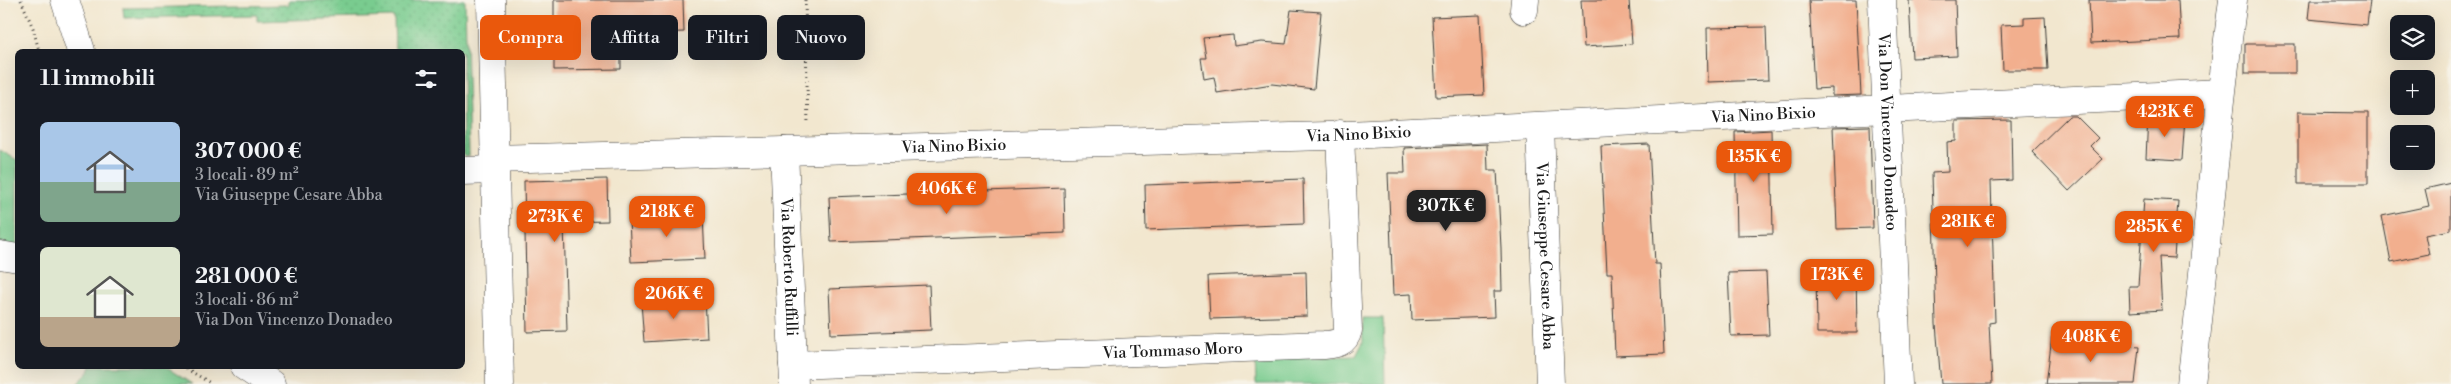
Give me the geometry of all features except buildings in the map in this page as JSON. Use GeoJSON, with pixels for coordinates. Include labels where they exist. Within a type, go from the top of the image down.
{"type":"FeatureCollection","features":[{"type":"Feature","properties":{"kind":"street"},"geometry":{"type":"LineString","coordinates":[[65,0],[80,49]]}},
{"type":"Feature","properties":{"kind":"street"},"geometry":{"type":"LineString","coordinates":[[491,0],[500,384]]}},
{"type":"Feature","properties":{"kind":"street","name":"Via Don Vincenzo Donadeo"},"geometry":{"type":"LineString","coordinates":[[1882,0],[1898,384]]}},
{"type":"Feature","properties":{"kind":"street"},"geometry":{"type":"LineString","coordinates":[[2191,384],[2212,195],[2221,93],[2233,0]]}},
{"type":"Feature","properties":{"kind":"street","name":"Via Nino Bixio"},"geometry":{"type":"LineString","coordinates":[[465,170],[495,164],[797,151],[1540,127],[2221,93]]}},
{"type":"Feature","properties":{"kind":"street","name":"Via Giuseppe Cesare Abba"},"geometry":{"type":"LineString","coordinates":[[1540,127],[1550,384]]}},
{"type":"Feature","properties":{"kind":"street","name":"Via Tommaso Moro"},"geometry":{"type":"LineString","coordinates":[[793,375],[1324,345],[1342,342],[1347,337],[1348,330],[1340,134]]}},
{"type":"Feature","properties":{"kind":"street","name":"Via Roberto Ruffilli"},"geometry":{"type":"LineString","coordinates":[[793,375],[797,151]]}},
{"type":"Feature","properties":{"kind":"street"},"geometry":{"type":"LineString","coordinates":[[0,255],[15,258]]}},
{"type":"Feature","properties":{"kind":"street"},"geometry":{"type":"LineString","coordinates":[[248,369],[271,384]]}},
{"type":"Feature","properties":{"kind":"path"},"geometry":{"type":"LineString","coordinates":[[21,0],[33,28],[38,49]]}},
{"type":"Feature","properties":{"kind":"path"},"geometry":{"type":"LineString","coordinates":[[797,151],[805,0]]}},
{"type":"Feature","properties":{"kind":"path"},"geometry":{"type":"LineString","coordinates":[[187,369],[212,384]]}},
{"type":"Feature","properties":{"kind":"green space"},"geometry":{"type":"Polygon","coordinates":[[[289,0],[465,0],[469,156],[465,156],[465,49],[395,49],[394,17],[257,21],[257,15],[124,18],[123,8],[289,5],[289,0]]]}},
{"type":"Feature","properties":{"kind":"green space"},"geometry":{"type":"Polygon","coordinates":[[[0,150],[15,159],[15,247],[0,244],[0,150]]]}},
{"type":"Feature","properties":{"kind":"green space"},"geometry":{"type":"Polygon","coordinates":[[[1362,318],[1383,318],[1385,384],[1256,384],[1255,359],[1356,356],[1363,342],[1362,318]]]}},
{"type":"Feature","properties":{"kind":"green space"},"geometry":{"type":"Polygon","coordinates":[[[90,369],[169,369],[192,384],[77,384],[90,369]]]}}]}
